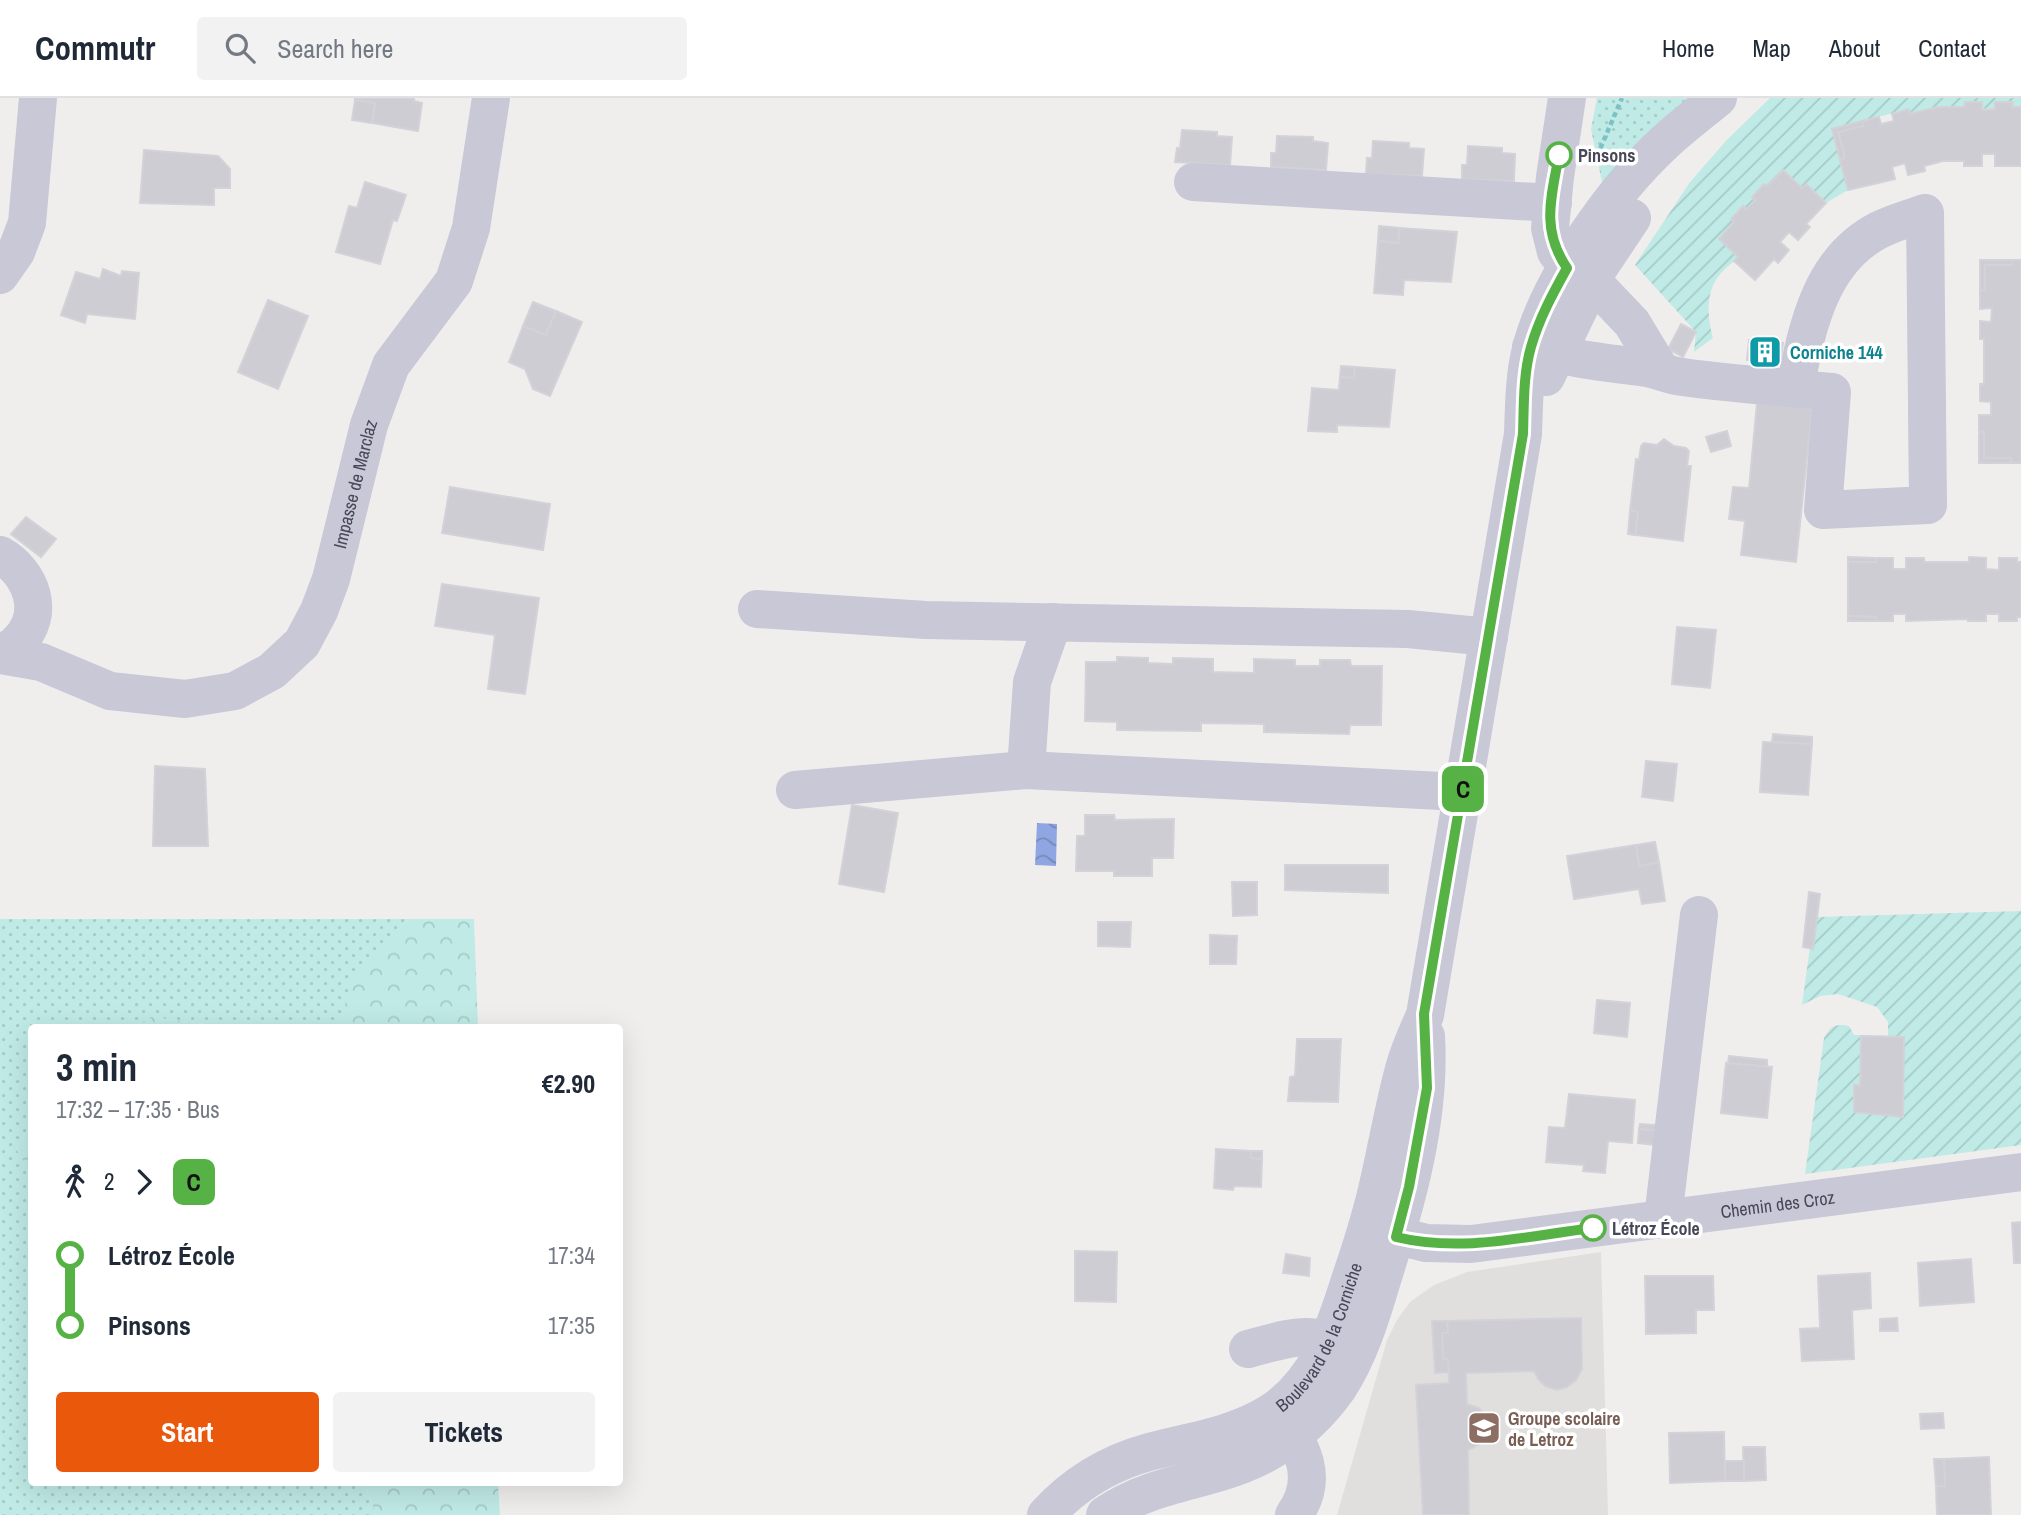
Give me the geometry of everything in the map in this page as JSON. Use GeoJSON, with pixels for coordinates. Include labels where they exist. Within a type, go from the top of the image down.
{"type":"FeatureCollection","features":[{"type":"Feature","properties":{"kind":"street"},"geometry":{"type":"LineString","coordinates":[[0,275],[16,252],[27,223],[38,98]]}},
{"type":"Feature","properties":{"kind":"street","name":"Impasse de Marclaz"},"geometry":{"type":"LineString","coordinates":[[0,655],[41,662],[75,674],[110,691],[185,699],[235,691],[272,671],[302,643],[319,611],[331,579],[369,425],[391,365],[413,332],[454,281],[471,228],[491,98]]}},
{"type":"Feature","properties":{"kind":"street"},"geometry":{"type":"LineString","coordinates":[[1567,98],[1549,219],[1552,242],[1589,265],[1632,323],[1661,371]]}},
{"type":"Feature","properties":{"kind":"street","name":"Boulevard de la Corniche"},"geometry":{"type":"LineString","coordinates":[[1589,265],[1639,169],[1665,142],[1718,98]]}},
{"type":"Feature","properties":{"kind":"street","name":"Boulevard de la Corniche"},"geometry":{"type":"LineString","coordinates":[[1105,1515],[1137,1496],[1174,1482],[1233,1469],[1273,1449],[1284,1422],[1324,1406],[1338,1388],[1345,1344],[1382,1232],[1402,1076],[1424,1014],[1523,434],[1527,367],[1543,351],[1545,309],[1589,265],[1728,98]]}},
{"type":"Feature","properties":{"kind":"street"},"geometry":{"type":"LineString","coordinates":[[1193,182],[1553,203]]}},
{"type":"Feature","properties":{"kind":"street"},"geometry":{"type":"LineString","coordinates":[[1543,351],[1682,377],[1795,388],[1832,391],[1823,510],[1928,505],[1925,213],[1879,230],[1851,249],[1831,274],[1815,304],[1795,388]]}},
{"type":"Feature","properties":{"kind":"street","name":"Impasse de Marclaz"},"geometry":{"type":"LineString","coordinates":[[0,555],[13,563],[26,577],[32,592],[33,611],[29,626],[19,642],[0,655]]}},
{"type":"Feature","properties":{"kind":"street"},"geometry":{"type":"LineString","coordinates":[[757,609],[926,620],[1408,629],[1489,637]]}},
{"type":"Feature","properties":{"kind":"street","name":"Impasse de Marclaz"},"geometry":{"type":"LineString","coordinates":[[33,611],[52,647],[75,674]]}},
{"type":"Feature","properties":{"kind":"street"},"geometry":{"type":"LineString","coordinates":[[1026,770],[1032,682],[1053,622]]}},
{"type":"Feature","properties":{"kind":"street"},"geometry":{"type":"LineString","coordinates":[[795,790],[1026,770],[1441,791],[1462,795]]}},
{"type":"Feature","properties":{"kind":"street"},"geometry":{"type":"LineString","coordinates":[[1663,1217],[1699,915]]}},
{"type":"Feature","properties":{"kind":"street","name":"Chemin des Croz"},"geometry":{"type":"LineString","coordinates":[[1382,1232],[1443,1245],[1471,1244],[2021,1172]]}},
{"type":"Feature","properties":{"kind":"street"},"geometry":{"type":"LineString","coordinates":[[1248,1349],[1307,1336],[1345,1344]]}},
{"type":"Feature","properties":{"kind":"street"},"geometry":{"type":"LineString","coordinates":[[1284,1422],[1305,1460],[1307,1476],[1301,1506],[1294,1515]]}},
{"type":"Feature","properties":{"kind":"street","name":"Boulevard de la Corniche"},"geometry":{"type":"LineString","coordinates":[[1046,1515],[1083,1482],[1125,1460],[1174,1482]]}},
{"type":"Feature","properties":{"kind":"path"},"geometry":{"type":"LineString","coordinates":[[1594,164],[1622,98]]}},
{"type":"Feature","properties":{"kind":"shaded area","name":"Groupe scolaire de Letroz"},"geometry":{"type":"Polygon","coordinates":[[[1601,1252],[1608,1515],[1337,1515],[1387,1340],[1410,1302],[1434,1285],[1467,1272],[1601,1252]]]}},
{"type":"Feature","properties":{"kind":"green space"},"geometry":{"type":"Polygon","coordinates":[[[1597,98],[1697,98],[1603,187],[1591,129],[1597,98]]]}},
{"type":"Feature","properties":{"kind":"green space"},"geometry":{"type":"Polygon","coordinates":[[[1770,98],[2021,98],[2021,140],[1995,109],[1937,107],[1910,114],[1908,109],[1833,129],[1848,190],[1826,203],[1802,188],[1783,170],[1752,196],[1755,200],[1746,209],[1742,207],[1731,219],[1734,222],[1719,239],[1738,257],[1721,273],[1712,288],[1709,322],[1713,338],[1694,352],[1696,332],[1635,265],[1690,182],[1726,141],[1770,98]]]}},
{"type":"Feature","properties":{"kind":"green space"},"geometry":{"type":"Polygon","coordinates":[[[2021,911],[2021,1145],[1805,1174],[1826,1034],[1834,1026],[1840,1025],[1849,1026],[1854,1035],[1888,1036],[1888,1022],[1877,1007],[1838,994],[1820,996],[1802,1005],[1817,917],[2021,911]]]}},
{"type":"Feature","properties":{"kind":"green space"},"geometry":{"type":"Polygon","coordinates":[[[0,919],[409,919],[353,973],[342,1024],[205,1024],[151,1017],[138,1024],[28,1024],[28,1129],[16,1149],[28,1167],[28,1486],[365,1486],[376,1515],[0,1515],[0,919]]]}},
{"type":"Feature","properties":{"kind":"green space"},"geometry":{"type":"Polygon","coordinates":[[[409,919],[474,919],[478,1024],[342,1024],[352,973],[409,919]]]}},
{"type":"Feature","properties":{"kind":"green space"},"geometry":{"type":"Polygon","coordinates":[[[151,1017],[205,1024],[138,1024],[151,1017]]]}},
{"type":"Feature","properties":{"kind":"green space"},"geometry":{"type":"Polygon","coordinates":[[[28,1129],[28,1168],[16,1149],[28,1129]]]}},
{"type":"Feature","properties":{"kind":"green space"},"geometry":{"type":"Polygon","coordinates":[[[365,1486],[498,1486],[500,1515],[376,1515],[365,1486]]]}},
{"type":"Feature","properties":{"kind":"water"},"geometry":{"type":"Polygon","coordinates":[[[1037,823],[1057,824],[1056,866],[1035,865],[1037,823]]]}},
{"type":"Feature","properties":{"kind":"building"},"geometry":{"type":"Polygon","coordinates":[[[355,98],[414,98],[414,101],[422,103],[418,131],[372,123],[375,103],[355,98]]]}},
{"type":"Feature","properties":{"kind":"building"},"geometry":{"type":"Polygon","coordinates":[[[355,100],[375,103],[372,123],[352,120],[355,100]]]}},
{"type":"Feature","properties":{"kind":"building"},"geometry":{"type":"Polygon","coordinates":[[[1965,102],[1982,102],[1982,110],[1995,109],[1995,102],[2013,102],[2012,107],[2021,107],[2021,166],[1995,166],[1995,154],[1982,154],[1982,166],[1964,166],[1964,161],[1943,161],[1924,166],[1925,171],[1908,175],[1905,163],[1892,167],[1895,179],[1848,190],[1840,160],[1845,158],[1838,132],[1863,126],[1862,121],[1879,117],[1881,124],[1894,121],[1892,114],[1909,109],[1910,114],[1937,107],[1964,107],[1965,102]]]}},
{"type":"Feature","properties":{"kind":"building"},"geometry":{"type":"Polygon","coordinates":[[[1862,121],[1863,126],[1838,132],[1845,158],[1840,160],[1832,129],[1862,121]]]}},
{"type":"Feature","properties":{"kind":"building"},"geometry":{"type":"Polygon","coordinates":[[[1182,130],[1217,132],[1217,136],[1232,137],[1230,165],[1175,162],[1182,130]]]}},
{"type":"Feature","properties":{"kind":"building"},"geometry":{"type":"Polygon","coordinates":[[[1277,136],[1313,137],[1313,141],[1328,143],[1326,170],[1271,167],[1271,153],[1276,153],[1277,136]]]}},
{"type":"Feature","properties":{"kind":"building"},"geometry":{"type":"Polygon","coordinates":[[[1373,141],[1409,143],[1409,148],[1424,149],[1422,176],[1366,174],[1367,158],[1372,158],[1373,141]]]}},
{"type":"Feature","properties":{"kind":"building"},"geometry":{"type":"Polygon","coordinates":[[[1468,146],[1502,148],[1502,153],[1515,154],[1514,181],[1462,179],[1462,165],[1467,165],[1468,146]]]}},
{"type":"Feature","properties":{"kind":"building"},"geometry":{"type":"Polygon","coordinates":[[[144,150],[218,156],[230,169],[230,188],[214,188],[214,205],[140,203],[144,150]]]}},
{"type":"Feature","properties":{"kind":"building"},"geometry":{"type":"Polygon","coordinates":[[[1783,170],[1802,188],[1806,184],[1826,203],[1806,224],[1810,227],[1798,240],[1789,232],[1780,242],[1789,250],[1778,263],[1774,259],[1755,280],[1734,261],[1738,257],[1719,239],[1734,222],[1731,219],[1743,206],[1746,209],[1755,200],[1752,197],[1764,184],[1767,186],[1783,170]]]}},
{"type":"Feature","properties":{"kind":"building"},"geometry":{"type":"Polygon","coordinates":[[[365,182],[406,195],[397,221],[393,220],[380,264],[336,252],[349,206],[357,208],[365,182]]]}},
{"type":"Feature","properties":{"kind":"building"},"geometry":{"type":"Polygon","coordinates":[[[1379,226],[1400,228],[1398,243],[1378,241],[1379,226]]]}},
{"type":"Feature","properties":{"kind":"building"},"geometry":{"type":"Polygon","coordinates":[[[1400,228],[1457,232],[1451,282],[1404,280],[1403,295],[1374,293],[1378,241],[1398,243],[1400,228]]]}},
{"type":"Feature","properties":{"kind":"building"},"geometry":{"type":"Polygon","coordinates":[[[1980,260],[2012,260],[2012,265],[1985,265],[1985,290],[1980,291],[1980,260]]]}},
{"type":"Feature","properties":{"kind":"building"},"geometry":{"type":"Polygon","coordinates":[[[2012,260],[2021,260],[2021,463],[2011,463],[2011,458],[1984,458],[1984,432],[1979,432],[1979,415],[1991,415],[1991,402],[1980,401],[1980,384],[1984,384],[1984,339],[1980,339],[1980,321],[1991,322],[1992,308],[1980,309],[1980,291],[1985,290],[1985,265],[2012,265],[2012,260]]]}},
{"type":"Feature","properties":{"kind":"building"},"geometry":{"type":"Polygon","coordinates":[[[103,269],[121,276],[122,271],[139,273],[135,319],[87,314],[85,323],[61,315],[76,272],[100,279],[103,269]]]}},
{"type":"Feature","properties":{"kind":"building"},"geometry":{"type":"Polygon","coordinates":[[[268,300],[308,316],[278,389],[238,372],[268,300]]]}},
{"type":"Feature","properties":{"kind":"building"},"geometry":{"type":"Polygon","coordinates":[[[533,302],[556,311],[546,335],[523,326],[533,302]]]}},
{"type":"Feature","properties":{"kind":"building"},"geometry":{"type":"Polygon","coordinates":[[[556,311],[582,322],[550,396],[533,389],[525,369],[509,362],[523,326],[546,335],[556,311]]]}},
{"type":"Feature","properties":{"kind":"building"},"geometry":{"type":"Polygon","coordinates":[[[1681,324],[1696,332],[1683,357],[1668,349],[1681,324]]]}},
{"type":"Feature","properties":{"kind":"building","name":"Corniche 144"},"geometry":{"type":"Polygon","coordinates":[[[1749,340],[1783,343],[1780,364],[1747,360],[1749,340]]]}},
{"type":"Feature","properties":{"kind":"building"},"geometry":{"type":"Polygon","coordinates":[[[1341,366],[1355,367],[1354,378],[1340,377],[1341,366]]]}},
{"type":"Feature","properties":{"kind":"building"},"geometry":{"type":"Polygon","coordinates":[[[1355,367],[1395,370],[1389,427],[1337,425],[1337,432],[1308,431],[1312,388],[1339,390],[1340,377],[1354,378],[1355,367]]]}},
{"type":"Feature","properties":{"kind":"building"},"geometry":{"type":"Polygon","coordinates":[[[1757,403],[1812,409],[1796,562],[1741,555],[1745,521],[1729,519],[1733,487],[1749,488],[1757,403]]]}},
{"type":"Feature","properties":{"kind":"building"},"geometry":{"type":"Polygon","coordinates":[[[1727,431],[1731,446],[1711,452],[1706,437],[1727,431]]]}},
{"type":"Feature","properties":{"kind":"building"},"geometry":{"type":"Polygon","coordinates":[[[1979,432],[1984,432],[1984,458],[2011,458],[2011,463],[1979,463],[1979,432]]]}},
{"type":"Feature","properties":{"kind":"building"},"geometry":{"type":"Polygon","coordinates":[[[1664,439],[1689,451],[1687,466],[1691,466],[1683,541],[1635,535],[1638,512],[1630,511],[1636,459],[1639,460],[1641,446],[1644,443],[1657,445],[1664,439]]]}},
{"type":"Feature","properties":{"kind":"building"},"geometry":{"type":"Polygon","coordinates":[[[450,487],[550,504],[543,550],[442,533],[450,487]]]}},
{"type":"Feature","properties":{"kind":"building"},"geometry":{"type":"Polygon","coordinates":[[[1630,511],[1638,512],[1635,535],[1628,534],[1630,511]]]}},
{"type":"Feature","properties":{"kind":"building"},"geometry":{"type":"Polygon","coordinates":[[[26,517],[56,539],[41,557],[11,534],[26,517]]]}},
{"type":"Feature","properties":{"kind":"building"},"geometry":{"type":"Polygon","coordinates":[[[1848,557],[1876,558],[1876,562],[1848,562],[1848,557]]]}},
{"type":"Feature","properties":{"kind":"building"},"geometry":{"type":"Polygon","coordinates":[[[1969,557],[1986,558],[1986,569],[1999,570],[1999,558],[2017,558],[2017,562],[2021,562],[2021,617],[2017,617],[2017,621],[1999,621],[1999,614],[1986,614],[1986,621],[1906,621],[1906,614],[1893,614],[1893,621],[1848,616],[1848,562],[1876,562],[1876,558],[1893,558],[1893,569],[1906,569],[1906,558],[1924,558],[1924,562],[1969,562],[1969,557]]]}},
{"type":"Feature","properties":{"kind":"building"},"geometry":{"type":"Polygon","coordinates":[[[442,584],[539,598],[525,694],[488,689],[495,635],[435,626],[442,584]]]}},
{"type":"Feature","properties":{"kind":"building"},"geometry":{"type":"Polygon","coordinates":[[[1848,616],[1876,617],[1875,621],[1848,621],[1848,616]]]}},
{"type":"Feature","properties":{"kind":"building"},"geometry":{"type":"Polygon","coordinates":[[[1677,627],[1716,630],[1710,688],[1672,684],[1677,627]]]}},
{"type":"Feature","properties":{"kind":"building"},"geometry":{"type":"Polygon","coordinates":[[[1117,657],[1148,658],[1148,663],[1173,664],[1173,658],[1213,659],[1213,672],[1254,673],[1254,659],[1295,660],[1295,666],[1320,666],[1320,660],[1350,660],[1351,666],[1382,666],[1381,725],[1350,725],[1349,734],[1264,732],[1264,724],[1201,723],[1201,731],[1117,730],[1117,722],[1085,721],[1086,662],[1117,662],[1117,657]]]}},
{"type":"Feature","properties":{"kind":"building"},"geometry":{"type":"Polygon","coordinates":[[[1773,734],[1812,737],[1812,744],[1772,742],[1773,734]]]}},
{"type":"Feature","properties":{"kind":"building"},"geometry":{"type":"Polygon","coordinates":[[[1763,742],[1812,744],[1808,795],[1760,792],[1763,742]]]}},
{"type":"Feature","properties":{"kind":"building"},"geometry":{"type":"Polygon","coordinates":[[[1646,761],[1677,764],[1673,801],[1642,797],[1646,761]]]}},
{"type":"Feature","properties":{"kind":"building"},"geometry":{"type":"Polygon","coordinates":[[[155,766],[205,769],[208,846],[153,846],[155,766]]]}},
{"type":"Feature","properties":{"kind":"building"},"geometry":{"type":"Polygon","coordinates":[[[852,805],[898,813],[884,892],[839,884],[852,805]]]}},
{"type":"Feature","properties":{"kind":"building"},"geometry":{"type":"Polygon","coordinates":[[[1085,815],[1114,815],[1115,820],[1174,819],[1173,858],[1152,858],[1152,876],[1114,876],[1114,871],[1076,871],[1077,836],[1085,836],[1085,815]]]}},
{"type":"Feature","properties":{"kind":"building"},"geometry":{"type":"Polygon","coordinates":[[[1655,842],[1659,862],[1639,866],[1636,845],[1655,842]]]}},
{"type":"Feature","properties":{"kind":"building"},"geometry":{"type":"Polygon","coordinates":[[[1636,845],[1639,866],[1659,862],[1665,901],[1642,904],[1639,889],[1574,899],[1567,856],[1636,845]]]}},
{"type":"Feature","properties":{"kind":"building"},"geometry":{"type":"Polygon","coordinates":[[[1285,865],[1388,865],[1388,893],[1285,890],[1285,865]]]}},
{"type":"Feature","properties":{"kind":"building"},"geometry":{"type":"Polygon","coordinates":[[[1232,882],[1257,882],[1257,915],[1233,916],[1232,882]]]}},
{"type":"Feature","properties":{"kind":"building"},"geometry":{"type":"Polygon","coordinates":[[[1809,892],[1820,894],[1813,949],[1803,947],[1809,892]]]}},
{"type":"Feature","properties":{"kind":"building"},"geometry":{"type":"Polygon","coordinates":[[[1098,922],[1131,922],[1130,947],[1098,946],[1098,922]]]}},
{"type":"Feature","properties":{"kind":"building"},"geometry":{"type":"Polygon","coordinates":[[[1210,935],[1237,936],[1236,964],[1210,964],[1210,935]]]}},
{"type":"Feature","properties":{"kind":"building"},"geometry":{"type":"Polygon","coordinates":[[[1597,1000],[1630,1003],[1627,1037],[1594,1033],[1597,1000]]]}},
{"type":"Feature","properties":{"kind":"building"},"geometry":{"type":"Polygon","coordinates":[[[1861,1036],[1904,1037],[1903,1117],[1854,1112],[1854,1085],[1860,1085],[1861,1036]]]}},
{"type":"Feature","properties":{"kind":"building"},"geometry":{"type":"Polygon","coordinates":[[[1297,1039],[1341,1039],[1338,1102],[1288,1101],[1290,1077],[1295,1076],[1297,1039]]]}},
{"type":"Feature","properties":{"kind":"building"},"geometry":{"type":"Polygon","coordinates":[[[1729,1056],[1767,1060],[1767,1067],[1728,1063],[1729,1056]]]}},
{"type":"Feature","properties":{"kind":"building"},"geometry":{"type":"Polygon","coordinates":[[[1726,1063],[1772,1067],[1767,1118],[1721,1113],[1726,1063]]]}},
{"type":"Feature","properties":{"kind":"building"},"geometry":{"type":"Polygon","coordinates":[[[1569,1094],[1635,1100],[1632,1143],[1608,1141],[1605,1173],[1583,1171],[1584,1165],[1546,1162],[1549,1127],[1565,1128],[1569,1094]]]}},
{"type":"Feature","properties":{"kind":"building"},"geometry":{"type":"Polygon","coordinates":[[[1640,1124],[1667,1126],[1667,1132],[1639,1129],[1640,1124]]]}},
{"type":"Feature","properties":{"kind":"building"},"geometry":{"type":"Polygon","coordinates":[[[1639,1129],[1667,1132],[1665,1146],[1638,1143],[1639,1129]]]}},
{"type":"Feature","properties":{"kind":"building"},"geometry":{"type":"Polygon","coordinates":[[[1216,1149],[1251,1151],[1251,1158],[1262,1159],[1261,1187],[1234,1186],[1233,1190],[1214,1188],[1216,1149]]]}},
{"type":"Feature","properties":{"kind":"building"},"geometry":{"type":"Polygon","coordinates":[[[1251,1151],[1262,1151],[1262,1159],[1251,1158],[1251,1151]]]}},
{"type":"Feature","properties":{"kind":"building"},"geometry":{"type":"Polygon","coordinates":[[[2021,1222],[2021,1263],[2014,1263],[2012,1223],[2021,1222]]]}},
{"type":"Feature","properties":{"kind":"building"},"geometry":{"type":"Polygon","coordinates":[[[1075,1251],[1117,1252],[1116,1302],[1075,1301],[1075,1251]]]}},
{"type":"Feature","properties":{"kind":"building"},"geometry":{"type":"Polygon","coordinates":[[[1286,1254],[1310,1258],[1309,1276],[1283,1273],[1286,1254]]]}},
{"type":"Feature","properties":{"kind":"building"},"geometry":{"type":"Polygon","coordinates":[[[1971,1259],[1974,1302],[1920,1306],[1918,1263],[1971,1259]]]}},
{"type":"Feature","properties":{"kind":"building"},"geometry":{"type":"Polygon","coordinates":[[[1870,1273],[1871,1308],[1852,1310],[1854,1359],[1802,1361],[1800,1329],[1820,1328],[1818,1276],[1870,1273]]]}},
{"type":"Feature","properties":{"kind":"building"},"geometry":{"type":"Polygon","coordinates":[[[1645,1276],[1713,1276],[1714,1310],[1696,1310],[1696,1333],[1646,1334],[1645,1276]]]}},
{"type":"Feature","properties":{"kind":"building"},"geometry":{"type":"Polygon","coordinates":[[[1581,1318],[1582,1369],[1576,1380],[1567,1387],[1557,1390],[1545,1386],[1534,1371],[1466,1373],[1467,1404],[1479,1408],[1485,1415],[1488,1430],[1480,1444],[1468,1450],[1469,1515],[1423,1515],[1416,1385],[1449,1383],[1448,1359],[1443,1359],[1442,1333],[1448,1333],[1447,1321],[1581,1318]]]}},
{"type":"Feature","properties":{"kind":"building"},"geometry":{"type":"Polygon","coordinates":[[[1897,1318],[1898,1331],[1880,1331],[1880,1319],[1897,1318]]]}},
{"type":"Feature","properties":{"kind":"building"},"geometry":{"type":"Polygon","coordinates":[[[1432,1321],[1447,1321],[1448,1333],[1442,1333],[1443,1359],[1448,1359],[1449,1372],[1435,1373],[1432,1321]]]}},
{"type":"Feature","properties":{"kind":"building"},"geometry":{"type":"Polygon","coordinates":[[[1943,1413],[1944,1428],[1921,1429],[1920,1414],[1943,1413]]]}},
{"type":"Feature","properties":{"kind":"building"},"geometry":{"type":"Polygon","coordinates":[[[1724,1432],[1725,1481],[1670,1483],[1669,1433],[1724,1432]]]}},
{"type":"Feature","properties":{"kind":"building"},"geometry":{"type":"Polygon","coordinates":[[[1743,1447],[1765,1447],[1766,1480],[1744,1481],[1743,1447]]]}},
{"type":"Feature","properties":{"kind":"building"},"geometry":{"type":"Polygon","coordinates":[[[1989,1457],[1991,1515],[1937,1515],[1936,1486],[1945,1486],[1944,1459],[1989,1457]]]}},
{"type":"Feature","properties":{"kind":"building"},"geometry":{"type":"Polygon","coordinates":[[[1934,1459],[1944,1459],[1945,1486],[1936,1486],[1934,1459]]]}},
{"type":"Feature","properties":{"kind":"building"},"geometry":{"type":"Polygon","coordinates":[[[1725,1461],[1744,1461],[1744,1481],[1725,1481],[1725,1461]]]}},
{"type":"Feature","properties":{"kind":"bus line","name":"C"},"geometry":{"type":"LineString","coordinates":[[1559,155],[1549,219],[1552,242],[1567,268],[1545,309],[1531,347],[1527,367],[1523,434],[1424,1014],[1427,1088],[1409,1187],[1396,1237],[1443,1245],[1471,1244],[1593,1228]]}},
{"type":"Feature","properties":{"kind":"place","name":"Pinsons"},"geometry":{"type":"Point","coordinates":[1559,155]}},
{"type":"Feature","properties":{"kind":"place","name":"Corniche 144"},"geometry":{"type":"Point","coordinates":[1765,352]}},
{"type":"Feature","properties":{"kind":"place","name":"Létroz École"},"geometry":{"type":"Point","coordinates":[1593,1228]}},
{"type":"Feature","properties":{"kind":"place","name":"Groupe scolaire de Letroz"},"geometry":{"type":"Point","coordinates":[1484,1428]}}]}
